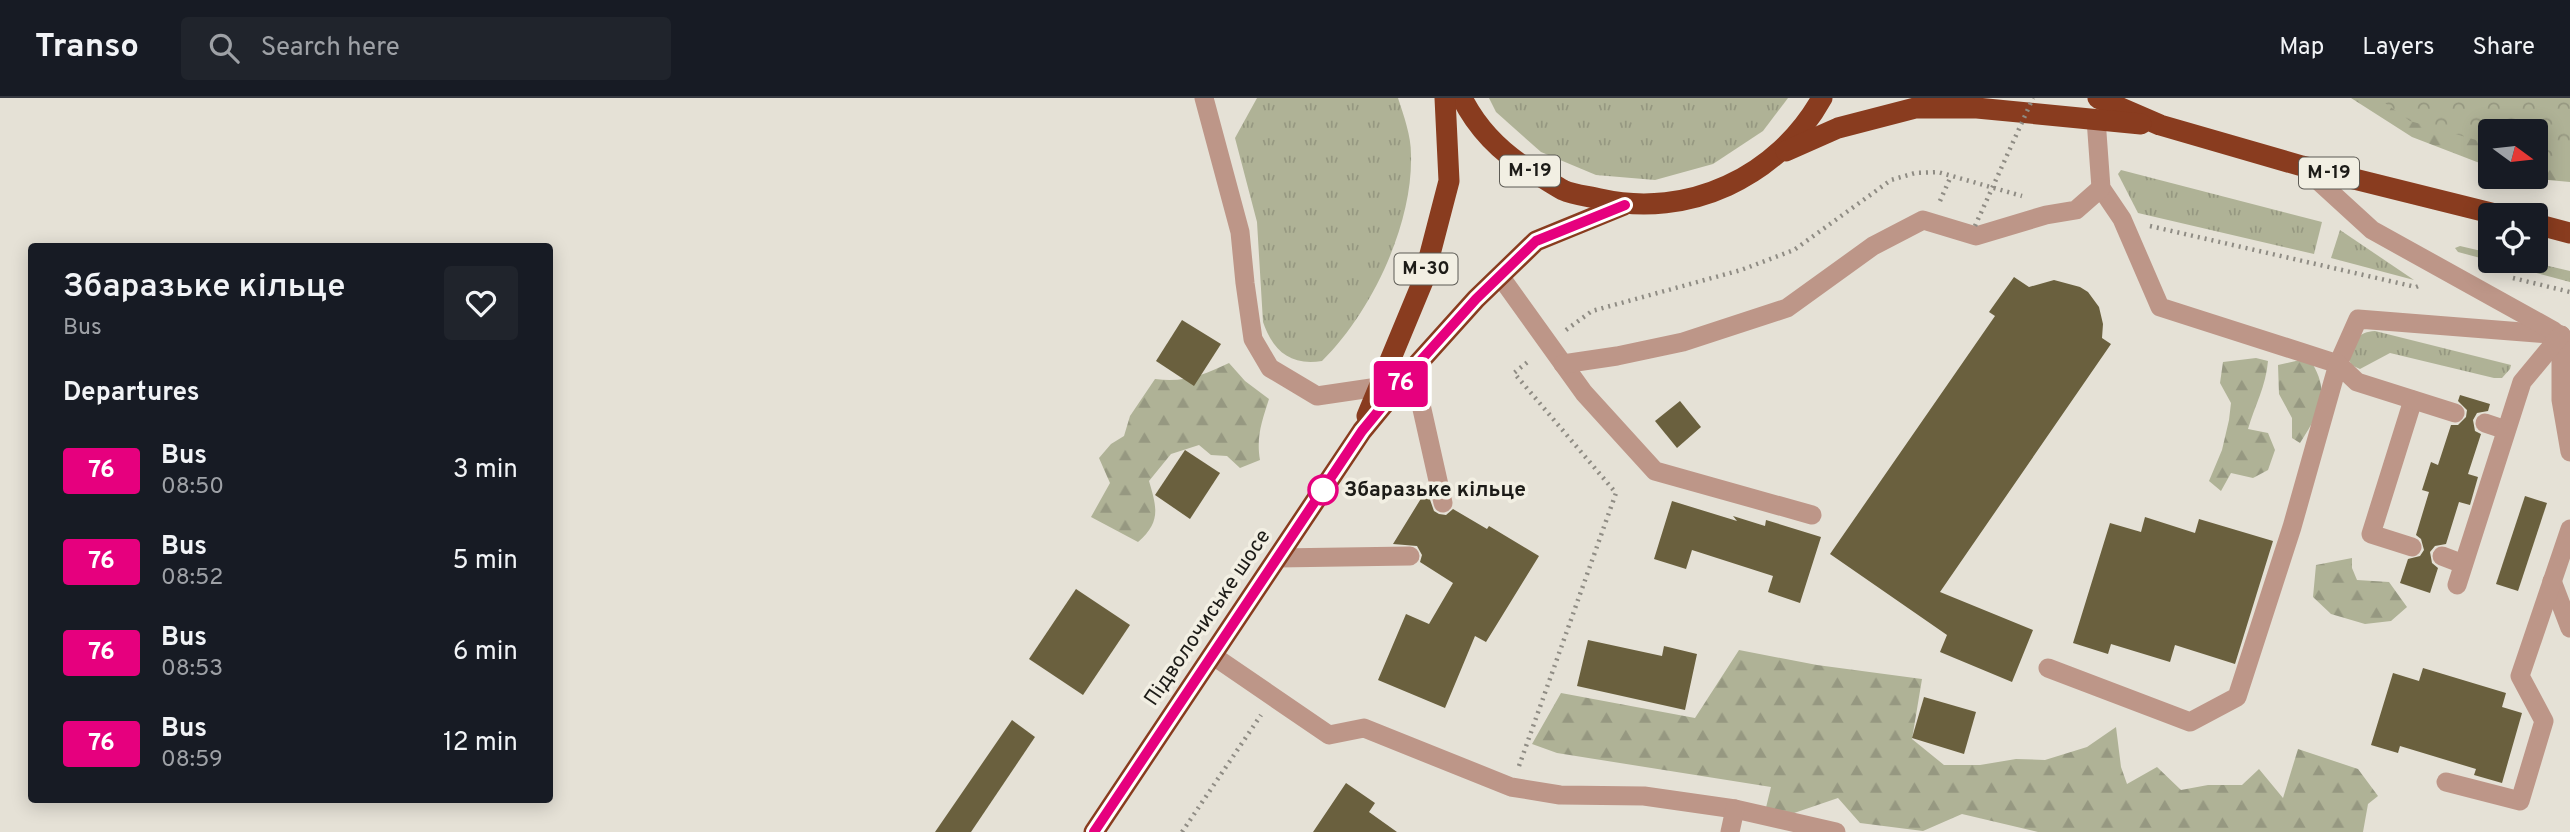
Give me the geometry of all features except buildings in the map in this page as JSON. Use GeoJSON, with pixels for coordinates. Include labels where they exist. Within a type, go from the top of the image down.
{"type":"FeatureCollection","features":[{"type":"Feature","properties":{"kind":"highway","name":"Підволочиське шосе"},"geometry":{"type":"LineString","coordinates":[[1362,431],[1423,281],[1449,181],[1445,98]]}},
{"type":"Feature","properties":{"kind":"highway","name":"М-19"},"geometry":{"type":"LineString","coordinates":[[1462,98],[1471,116],[1512,160],[1565,191],[1625,205],[1665,204],[1706,195],[1744,179],[1777,155],[1838,128],[1915,108],[1977,108],[2160,125]]}},
{"type":"Feature","properties":{"kind":"highway"},"geometry":{"type":"LineString","coordinates":[[1777,155],[1810,120],[1822,98]]}},
{"type":"Feature","properties":{"kind":"highway","name":"М-19"},"geometry":{"type":"LineString","coordinates":[[2098,98],[2160,125],[2302,166],[2478,210]]}},
{"type":"Feature","properties":{"kind":"highway","name":"Підволочиське шосе"},"geometry":{"type":"LineString","coordinates":[[1094,832],[1362,431],[1413,369],[1476,299],[1536,241],[1625,205]]}},
{"type":"Feature","properties":{"kind":"highway"},"geometry":{"type":"LineString","coordinates":[[2548,227],[2570,233]]}},
{"type":"Feature","properties":{"kind":"lane"},"geometry":{"type":"LineString","coordinates":[[1204,98],[1240,232],[1254,339],[1270,368],[1317,396],[1378,387]]}},
{"type":"Feature","properties":{"kind":"lane"},"geometry":{"type":"LineString","coordinates":[[2096,120],[2101,188],[2122,219],[2160,307],[2338,364],[2357,382],[2455,414]]}},
{"type":"Feature","properties":{"kind":"lane"},"geometry":{"type":"LineString","coordinates":[[2302,166],[2372,230],[2561,335]]}},
{"type":"Feature","properties":{"kind":"lane"},"geometry":{"type":"LineString","coordinates":[[1563,364],[1683,342],[1787,308],[1873,246],[1923,220],[1976,236],[2046,215],[2076,210],[2101,188]]}},
{"type":"Feature","properties":{"kind":"lane"},"geometry":{"type":"LineString","coordinates":[[1500,276],[1584,393],[1655,471],[1812,515]]}},
{"type":"Feature","properties":{"kind":"lane"},"geometry":{"type":"LineString","coordinates":[[2048,667],[2190,722],[2237,697],[2292,527],[2338,364],[2358,319],[2561,335]]}},
{"type":"Feature","properties":{"kind":"lane"},"geometry":{"type":"LineString","coordinates":[[2457,585],[2522,382],[2561,335]]}},
{"type":"Feature","properties":{"kind":"lane"},"geometry":{"type":"LineString","coordinates":[[2561,335],[2561,400],[2570,452]]}},
{"type":"Feature","properties":{"kind":"lane"},"geometry":{"type":"LineString","coordinates":[[1413,369],[1443,503]]}},
{"type":"Feature","properties":{"kind":"lane"},"geometry":{"type":"LineString","coordinates":[[2412,547],[2371,534],[2413,400]]}},
{"type":"Feature","properties":{"kind":"lane"},"geometry":{"type":"LineString","coordinates":[[2485,423],[2506,430]]}},
{"type":"Feature","properties":{"kind":"lane"},"geometry":{"type":"LineString","coordinates":[[2446,782],[2520,801],[2544,722],[2520,676],[2570,528]]}},
{"type":"Feature","properties":{"kind":"lane"},"geometry":{"type":"LineString","coordinates":[[1278,558],[1410,555]]}},
{"type":"Feature","properties":{"kind":"lane"},"geometry":{"type":"LineString","coordinates":[[2442,556],[2463,564]]}},
{"type":"Feature","properties":{"kind":"lane"},"geometry":{"type":"LineString","coordinates":[[2552,581],[2570,628]]}},
{"type":"Feature","properties":{"kind":"lane"},"geometry":{"type":"LineString","coordinates":[[1212,655],[1329,735],[1364,728],[1511,787],[1560,795],[1644,796],[1735,809],[1836,832]]}},
{"type":"Feature","properties":{"kind":"lane"},"geometry":{"type":"LineString","coordinates":[[1730,832],[1735,809]]}},
{"type":"Feature","properties":{"kind":"path"},"geometry":{"type":"LineString","coordinates":[[1975,226],[2034,98]]}},
{"type":"Feature","properties":{"kind":"path"},"geometry":{"type":"LineString","coordinates":[[1937,208],[1951,176]]}},
{"type":"Feature","properties":{"kind":"path"},"geometry":{"type":"LineString","coordinates":[[1511,787],[1616,493],[1514,373]]}},
{"type":"Feature","properties":{"kind":"path"},"geometry":{"type":"LineString","coordinates":[[1182,832],[1273,697]]}},
{"type":"Feature","properties":{"kind":"green space"},"geometry":{"type":"Polygon","coordinates":[[[1257,98],[1398,98],[1407,126],[1411,148],[1410,182],[1397,238],[1386,266],[1357,318],[1322,361],[1301,361],[1284,354],[1272,341],[1263,322],[1257,222],[1235,138],[1257,98]]]}},
{"type":"Feature","properties":{"kind":"green space"},"geometry":{"type":"Polygon","coordinates":[[[1489,98],[1788,98],[1763,131],[1713,164],[1655,180],[1596,175],[1541,152],[1496,112],[1489,98]]]}},
{"type":"Feature","properties":{"kind":"green space"},"geometry":{"type":"Polygon","coordinates":[[[2351,98],[2570,98],[2570,182],[2548,180],[2548,119],[2478,119],[2478,162],[2412,137],[2351,98]]]}},
{"type":"Feature","properties":{"kind":"green space"},"geometry":{"type":"Polygon","coordinates":[[[2378,98],[2570,98],[2570,166],[2548,160],[2548,119],[2478,119],[2478,141],[2410,121],[2378,98]]]}},
{"type":"Feature","properties":{"kind":"green space"},"geometry":{"type":"Polygon","coordinates":[[[2121,170],[2322,222],[2314,254],[2138,213],[2118,174],[2121,170]]]}},
{"type":"Feature","properties":{"kind":"green space"},"geometry":{"type":"Polygon","coordinates":[[[2340,230],[2414,280],[2331,258],[2340,230]]]}},
{"type":"Feature","properties":{"kind":"green space"},"geometry":{"type":"Polygon","coordinates":[[[2460,246],[2478,250],[2478,258],[2458,252],[2455,248],[2460,246]]]}},
{"type":"Feature","properties":{"kind":"green space"},"geometry":{"type":"Polygon","coordinates":[[[2548,266],[2570,271],[2570,282],[2537,273],[2548,273],[2548,266]]]}},
{"type":"Feature","properties":{"kind":"green space"},"geometry":{"type":"Polygon","coordinates":[[[2375,331],[2511,365],[2510,369],[2502,378],[2494,378],[2390,353],[2360,369],[2351,365],[2348,355],[2355,341],[2365,333],[2375,331]]]}},
{"type":"Feature","properties":{"kind":"green space"},"geometry":{"type":"Polygon","coordinates":[[[2256,358],[2268,361],[2267,370],[2248,429],[2268,433],[2275,450],[2268,470],[2253,478],[2231,473],[2221,491],[2209,481],[2222,450],[2231,403],[2220,383],[2223,362],[2256,358]]]}},
{"type":"Feature","properties":{"kind":"green space"},"geometry":{"type":"Polygon","coordinates":[[[2309,358],[2320,382],[2321,402],[2300,443],[2292,438],[2292,418],[2279,394],[2278,365],[2309,358]]]}},
{"type":"Feature","properties":{"kind":"green space"},"geometry":{"type":"Polygon","coordinates":[[[1229,363],[1245,381],[1269,399],[1259,436],[1260,460],[1240,468],[1227,456],[1211,455],[1199,445],[1171,454],[1149,481],[1155,507],[1154,521],[1138,542],[1091,517],[1110,483],[1099,458],[1111,444],[1124,436],[1130,416],[1155,379],[1194,377],[1229,363]]]}},
{"type":"Feature","properties":{"kind":"green space"},"geometry":{"type":"Polygon","coordinates":[[[2352,558],[2352,568],[2357,580],[2389,582],[2407,607],[2391,621],[2365,624],[2331,614],[2313,597],[2316,565],[2352,558]]]}},
{"type":"Feature","properties":{"kind":"green space"},"geometry":{"type":"Polygon","coordinates":[[[1739,650],[1817,665],[1922,679],[1912,739],[1944,765],[1980,765],[2016,759],[2045,760],[2087,747],[2116,727],[2121,767],[2127,784],[2157,767],[2181,790],[2208,785],[2242,785],[2259,769],[2283,798],[2298,749],[2358,769],[2378,796],[2368,804],[2363,832],[2038,832],[1962,814],[1923,831],[1860,823],[1838,798],[1762,824],[1771,787],[1557,753],[1532,744],[1561,693],[1695,718],[1739,650]]]}},
{"type":"Feature","properties":{"kind":"bus line","name":"76"},"geometry":{"type":"LineString","coordinates":[[1094,832],[1362,431],[1413,369],[1476,299],[1536,241],[1625,205]]}},
{"type":"Feature","properties":{"kind":"place","name":"Збаразьке кільце"},"geometry":{"type":"Point","coordinates":[1323,490]}}]}
